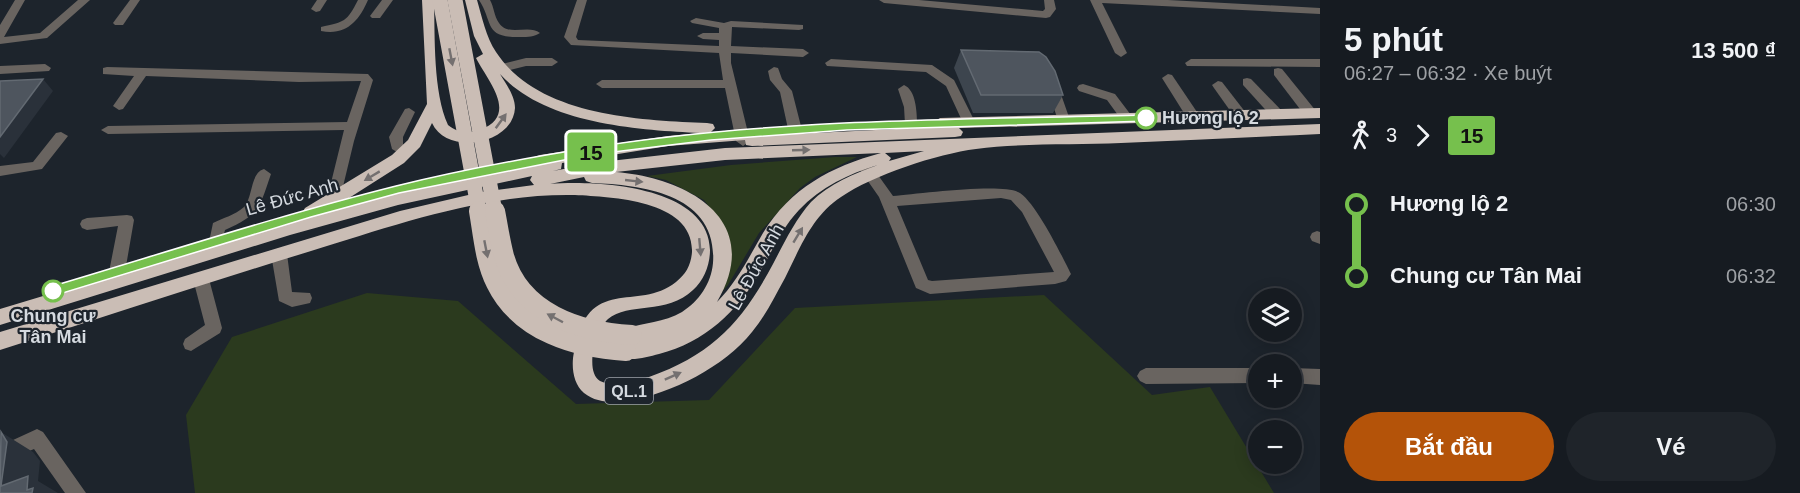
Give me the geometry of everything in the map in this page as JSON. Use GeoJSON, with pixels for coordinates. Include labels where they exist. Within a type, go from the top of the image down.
{"type":"FeatureCollection","features":[{"type":"Feature","properties":{"kind":"highway"},"geometry":{"type":"LineString","coordinates":[[428,0],[429,43],[438,121],[443,129],[454,136],[484,134],[505,120],[508,110],[505,96],[483,60],[473,1]]}},
{"type":"Feature","properties":{"kind":"highway"},"geometry":{"type":"LineString","coordinates":[[440,0],[486,250],[497,285],[518,313],[553,336],[586,347],[629,343],[673,325],[695,313],[705,303],[717,285],[723,264],[720,236],[712,221],[689,199],[655,184],[630,180],[555,177]]}},
{"type":"Feature","properties":{"kind":"highway"},"geometry":{"type":"LineString","coordinates":[[473,1],[504,257],[512,279],[527,298],[560,321],[595,333],[656,348],[694,333],[712,319],[738,290],[778,225],[800,199],[829,178],[867,169],[932,146]]}},
{"type":"Feature","properties":{"kind":"highway"},"geometry":{"type":"LineString","coordinates":[[478,30],[490,54],[507,72],[535,93],[573,110],[615,120],[741,135]]}},
{"type":"Feature","properties":{"kind":"highway"},"geometry":{"type":"LineString","coordinates":[[311,213],[383,170],[405,152],[420,131],[436,101]]}},
{"type":"Feature","properties":{"kind":"highway","name":"Lê Đức Anh"},"geometry":{"type":"LineString","coordinates":[[0,317],[290,228],[398,199],[586,159],[741,135],[969,122],[1317,116]]}},
{"type":"Feature","properties":{"kind":"highway","name":"QL.1"},"geometry":{"type":"LineString","coordinates":[[1145,131],[1317,116]]}},
{"type":"Feature","properties":{"kind":"highway","name":"QL.1"},"geometry":{"type":"LineString","coordinates":[[1145,131],[1320,129]]}},
{"type":"Feature","properties":{"kind":"highway","name":"Lê Đức Anh"},"geometry":{"type":"LineString","coordinates":[[0,307],[311,213],[399,189],[533,162],[668,141],[766,132],[1039,135],[1145,131]]}},
{"type":"Feature","properties":{"kind":"highway","name":"Lê Đức Anh"},"geometry":{"type":"LineString","coordinates":[[0,333],[453,198],[555,177],[641,163],[725,154],[932,146],[1039,135]]}},
{"type":"Feature","properties":{"kind":"highway","name":"Lê Đức Anh"},"geometry":{"type":"LineString","coordinates":[[0,341],[279,254],[345,230],[446,207],[544,189],[580,189],[646,197],[670,205],[688,218],[699,234],[701,260],[694,276],[672,295],[652,302],[614,307],[598,318],[589,336],[583,363],[584,376],[589,384],[605,393],[628,391],[669,378],[711,357],[731,343],[759,311],[793,243],[814,211],[867,169],[984,142],[1029,150],[1320,140]]}},
{"type":"Feature","properties":{"kind":"highway"},"geometry":{"type":"LineString","coordinates":[[646,197],[676,201],[712,221]]}},
{"type":"Feature","properties":{"kind":"street"},"geometry":{"type":"LineString","coordinates":[[0,35],[20,0]]}},
{"type":"Feature","properties":{"kind":"street"},"geometry":{"type":"LineString","coordinates":[[0,42],[43,36],[85,0]]}},
{"type":"Feature","properties":{"kind":"street"},"geometry":{"type":"LineString","coordinates":[[119,23],[135,0]]}},
{"type":"Feature","properties":{"kind":"street"},"geometry":{"type":"LineString","coordinates":[[325,29],[350,23],[363,0]]}},
{"type":"Feature","properties":{"kind":"street"},"geometry":{"type":"LineString","coordinates":[[376,16],[388,0]]}},
{"type":"Feature","properties":{"kind":"street"},"geometry":{"type":"LineString","coordinates":[[582,0],[570,37],[575,43],[726,37]]}},
{"type":"Feature","properties":{"kind":"street"},"geometry":{"type":"LineString","coordinates":[[884,0],[993,4],[1011,12],[1046,15],[1051,9],[1049,0]]}},
{"type":"Feature","properties":{"kind":"street"},"geometry":{"type":"LineString","coordinates":[[1008,0],[1011,12]]}},
{"type":"Feature","properties":{"kind":"street"},"geometry":{"type":"LineString","coordinates":[[1095,0],[1120,53]]}},
{"type":"Feature","properties":{"kind":"street"},"geometry":{"type":"LineString","coordinates":[[1104,0],[1320,11]]}},
{"type":"Feature","properties":{"kind":"street"},"geometry":{"type":"LineString","coordinates":[[473,1],[489,6],[494,28],[500,32],[534,33]]}},
{"type":"Feature","properties":{"kind":"street"},"geometry":{"type":"LineString","coordinates":[[696,21],[726,37]]}},
{"type":"Feature","properties":{"kind":"street"},"geometry":{"type":"LineString","coordinates":[[741,135],[725,63],[726,37],[731,24],[799,27]]}},
{"type":"Feature","properties":{"kind":"street"},"geometry":{"type":"LineString","coordinates":[[703,36],[726,37],[803,53]]}},
{"type":"Feature","properties":{"kind":"street"},"geometry":{"type":"LineString","coordinates":[[507,72],[526,62],[552,62]]}},
{"type":"Feature","properties":{"kind":"street"},"geometry":{"type":"LineString","coordinates":[[831,63],[928,68],[942,73],[952,84],[969,122]]}},
{"type":"Feature","properties":{"kind":"street"},"geometry":{"type":"LineString","coordinates":[[1191,63],[1320,63]]}},
{"type":"Feature","properties":{"kind":"street"},"geometry":{"type":"LineString","coordinates":[[0,70],[45,68]]}},
{"type":"Feature","properties":{"kind":"street"},"geometry":{"type":"LineString","coordinates":[[1044,69],[1064,120]]}},
{"type":"Feature","properties":{"kind":"street"},"geometry":{"type":"LineString","coordinates":[[107,71],[299,78],[364,76],[367,80],[351,126],[334,199]]}},
{"type":"Feature","properties":{"kind":"street"},"geometry":{"type":"LineString","coordinates":[[119,106],[143,71]]}},
{"type":"Feature","properties":{"kind":"street"},"geometry":{"type":"LineString","coordinates":[[774,71],[776,80],[786,91],[807,133]]}},
{"type":"Feature","properties":{"kind":"street"},"geometry":{"type":"LineString","coordinates":[[1278,72],[1317,116]]}},
{"type":"Feature","properties":{"kind":"street"},"geometry":{"type":"LineString","coordinates":[[1168,78],[1194,117]]}},
{"type":"Feature","properties":{"kind":"street"},"geometry":{"type":"LineString","coordinates":[[1247,82],[1278,115]]}},
{"type":"Feature","properties":{"kind":"street"},"geometry":{"type":"LineString","coordinates":[[602,84],[729,84]]}},
{"type":"Feature","properties":{"kind":"street"},"geometry":{"type":"LineString","coordinates":[[1218,85],[1241,116]]}},
{"type":"Feature","properties":{"kind":"street"},"geometry":{"type":"LineString","coordinates":[[1083,88],[1111,97],[1128,119]]}},
{"type":"Feature","properties":{"kind":"street"},"geometry":{"type":"LineString","coordinates":[[904,89],[910,107],[911,124]]}},
{"type":"Feature","properties":{"kind":"street"},"geometry":{"type":"LineString","coordinates":[[405,152],[397,146],[396,137],[409,112]]}},
{"type":"Feature","properties":{"kind":"street"},"geometry":{"type":"LineString","coordinates":[[108,130],[351,126]]}},
{"type":"Feature","properties":{"kind":"street"},"geometry":{"type":"LineString","coordinates":[[0,171],[37,166],[61,136]]}},
{"type":"Feature","properties":{"kind":"street"},"geometry":{"type":"LineString","coordinates":[[867,169],[888,202],[922,284],[930,288],[1055,278],[1061,277],[1063,273],[1027,208],[1015,196],[1001,193],[888,202]]}},
{"type":"Feature","properties":{"kind":"street"},"geometry":{"type":"LineString","coordinates":[[216,242],[218,227],[240,217],[252,208],[264,174]]}},
{"type":"Feature","properties":{"kind":"street"},"geometry":{"type":"LineString","coordinates":[[87,224],[126,220],[117,272]]}},
{"type":"Feature","properties":{"kind":"street"},"geometry":{"type":"LineString","coordinates":[[279,254],[285,296],[292,300],[304,298]]}},
{"type":"Feature","properties":{"kind":"street"},"geometry":{"type":"LineString","coordinates":[[191,344],[214,328],[201,279]]}},
{"type":"Feature","properties":{"kind":"street"},"geometry":{"type":"LineString","coordinates":[[1146,376],[1248,376]]}},
{"type":"Feature","properties":{"kind":"street"},"geometry":{"type":"LineString","coordinates":[[1302,376],[1320,377]]}},
{"type":"Feature","properties":{"kind":"street"},"geometry":{"type":"LineString","coordinates":[[0,454],[37,438],[76,493]]}},
{"type":"Feature","properties":{"kind":"green space"},"geometry":{"type":"Polygon","coordinates":[[[857,157],[815,177],[800,188],[759,233],[728,285],[703,313],[712,301],[719,220],[704,200],[666,180],[647,176],[731,165],[857,157]]]}},
{"type":"Feature","properties":{"kind":"green space"},"geometry":{"type":"Polygon","coordinates":[[[367,293],[458,301],[576,404],[709,400],[795,308],[1044,295],[1152,395],[1210,387],[1248,450],[1248,474],[1263,474],[1274,493],[195,493],[186,415],[232,337],[367,293]]]}},
{"type":"Feature","properties":{"kind":"building"},"geometry":{"type":"Polygon","coordinates":[[[961,50],[1039,52],[1046,57],[1055,71],[1063,95],[981,95],[961,50]]]}},
{"type":"Feature","properties":{"kind":"building"},"geometry":{"type":"Polygon","coordinates":[[[43,79],[0,137],[0,81],[43,79]]]}},
{"type":"Feature","properties":{"kind":"building"},"geometry":{"type":"Polygon","coordinates":[[[1,432],[7,442],[1,486],[28,476],[27,490],[33,488],[32,493],[0,493],[1,432]]]}},
{"type":"Feature","properties":{"kind":"bus line","name":"15"},"geometry":{"type":"LineString","coordinates":[[53,291],[311,213],[399,189],[589,152],[711,136],[847,126],[1146,118]]}},
{"type":"Feature","properties":{"kind":"place","name":"Hương lộ 2"},"geometry":{"type":"Point","coordinates":[1146,118]}},
{"type":"Feature","properties":{"kind":"place","name":"Chung cư Tân Mai"},"geometry":{"type":"Point","coordinates":[53,291]}}]}
